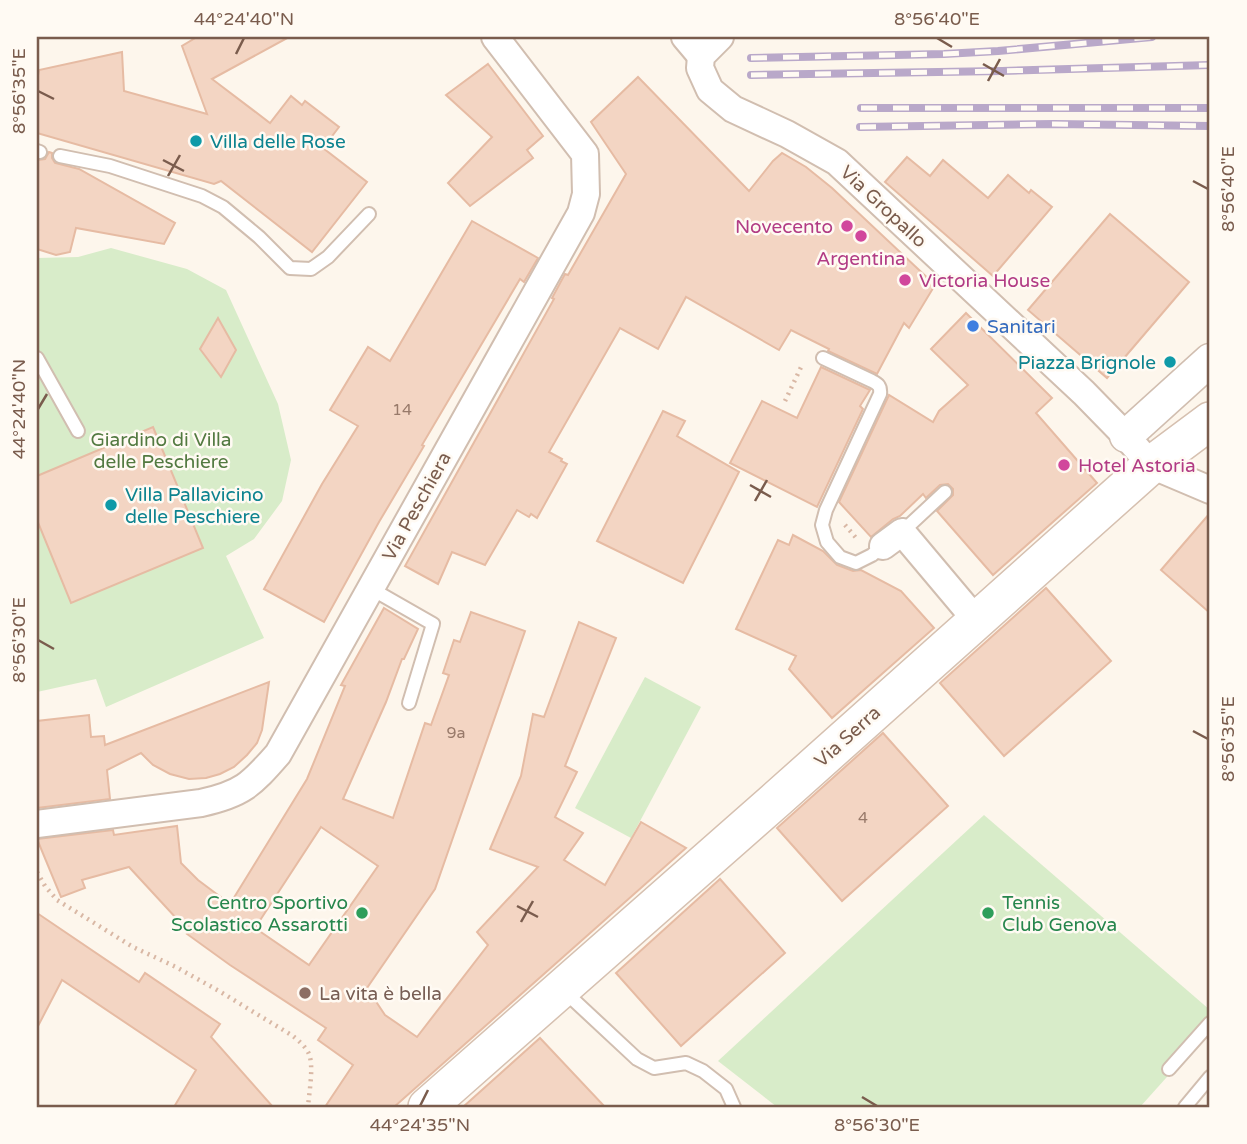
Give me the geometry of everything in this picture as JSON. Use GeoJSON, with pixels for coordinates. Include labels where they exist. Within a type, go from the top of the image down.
{"type":"FeatureCollection","features":[{"type":"Feature","properties":{"kind":"main road"},"geometry":{"type":"LineString","coordinates":[[1141,474],[1210,421]]}},
{"type":"Feature","properties":{"kind":"main road","name":"Via Serra"},"geometry":{"type":"LineString","coordinates":[[427,1107],[1141,474]]}},
{"type":"Feature","properties":{"kind":"street","name":"Via Peschiera"},"geometry":{"type":"LineString","coordinates":[[37,824],[224,798],[244,789],[278,754],[584,204],[585,154],[495,37]]}},
{"type":"Feature","properties":{"kind":"street","name":"Via Gropallo"},"geometry":{"type":"LineString","coordinates":[[720,37],[693,47],[710,90],[733,109],[787,134],[837,162],[1084,393],[1126,436]]}},
{"type":"Feature","properties":{"kind":"street"},"geometry":{"type":"LineString","coordinates":[[1141,474],[1126,436],[1210,360]]}},
{"type":"Feature","properties":{"kind":"street"},"geometry":{"type":"LineString","coordinates":[[1141,474],[1176,391]]}},
{"type":"Feature","properties":{"kind":"street"},"geometry":{"type":"LineString","coordinates":[[1141,474],[1210,490]]}},
{"type":"Feature","properties":{"kind":"street"},"geometry":{"type":"LineString","coordinates":[[893,539],[976,620]]}},
{"type":"Feature","properties":{"kind":"lane"},"geometry":{"type":"LineString","coordinates":[[60,156],[110,166],[202,195],[223,207],[290,268],[312,269],[328,257],[369,214]]}},
{"type":"Feature","properties":{"kind":"lane"},"geometry":{"type":"LineString","coordinates":[[37,358],[78,431]]}},
{"type":"Feature","properties":{"kind":"lane"},"geometry":{"type":"LineString","coordinates":[[823,358],[880,387],[880,394],[828,505],[822,525],[827,542],[840,557],[856,564],[893,539],[944,492]]}},
{"type":"Feature","properties":{"kind":"lane"},"geometry":{"type":"LineString","coordinates":[[370,588],[433,624],[409,703]]}},
{"type":"Feature","properties":{"kind":"lane"},"geometry":{"type":"LineString","coordinates":[[561,989],[637,1059],[654,1068],[686,1063],[703,1071],[726,1089],[734,1107]]}},
{"type":"Feature","properties":{"kind":"lane"},"geometry":{"type":"LineString","coordinates":[[1169,1069],[1210,1024]]}},
{"type":"Feature","properties":{"kind":"lane"},"geometry":{"type":"LineString","coordinates":[[1185,1107],[1210,1077]]}},
{"type":"Feature","properties":{"kind":"path"},"geometry":{"type":"LineString","coordinates":[[828,505],[859,542],[867,545],[893,539]]}},
{"type":"Feature","properties":{"kind":"path"},"geometry":{"type":"LineString","coordinates":[[37,872],[57,900],[134,947],[219,991],[293,1036],[310,1054],[308,1107]]}},
{"type":"Feature","properties":{"kind":"green space","name":"Giardino di Villa delle Peschiere"},"geometry":{"type":"Polygon","coordinates":[[[111,248],[187,269],[226,290],[278,404],[291,460],[282,501],[254,539],[226,556],[264,638],[106,707],[96,679],[37,692],[37,258],[78,257],[111,248]]]}},
{"type":"Feature","properties":{"kind":"green space"},"geometry":{"type":"Polygon","coordinates":[[[645,677],[701,707],[631,838],[575,808],[645,677]]]}},
{"type":"Feature","properties":{"kind":"green space","name":"Tennis Club Genova"},"geometry":{"type":"Polygon","coordinates":[[[984,815],[1210,1010],[1210,1029],[1140,1107],[777,1107],[718,1061],[984,815]]]}},
{"type":"Feature","properties":{"kind":"building"},"geometry":{"type":"Polygon","coordinates":[[[197,37],[289,37],[212,79],[270,123],[291,96],[302,105],[305,101],[339,127],[323,148],[367,182],[312,252],[221,181],[214,184],[37,133],[39,70],[122,52],[124,91],[207,114],[182,46],[197,37]]]}},
{"type":"Feature","properties":{"kind":"building"},"geometry":{"type":"Polygon","coordinates":[[[488,64],[543,136],[527,150],[533,158],[470,206],[448,183],[492,137],[446,95],[488,64]]]}},
{"type":"Feature","properties":{"kind":"building"},"geometry":{"type":"Polygon","coordinates":[[[638,77],[749,191],[782,153],[806,167],[832,188],[935,285],[909,328],[904,323],[877,374],[791,330],[779,350],[686,297],[658,349],[620,328],[549,452],[567,464],[537,518],[517,510],[485,565],[452,552],[438,584],[405,566],[554,299],[552,298],[565,274],[568,275],[626,174],[591,122],[638,77]]]}},
{"type":"Feature","properties":{"kind":"building"},"geometry":{"type":"Polygon","coordinates":[[[49,152],[52,153],[55,163],[79,169],[175,223],[164,244],[76,228],[70,252],[56,255],[37,249],[37,168],[38,160],[45,159],[49,152]]]}},
{"type":"Feature","properties":{"kind":"building"},"geometry":{"type":"Polygon","coordinates":[[[907,157],[930,176],[943,160],[988,198],[1008,175],[1029,193],[1031,190],[1052,207],[993,276],[885,182],[907,157]]]}},
{"type":"Feature","properties":{"kind":"building"},"geometry":{"type":"Polygon","coordinates":[[[1110,214],[1189,282],[1107,378],[1028,310],[1110,214]]]}},
{"type":"Feature","properties":{"kind":"building"},"geometry":{"type":"Polygon","coordinates":[[[472,221],[538,258],[524,282],[520,279],[422,445],[424,446],[324,622],[264,589],[322,484],[358,426],[330,410],[368,347],[390,361],[472,221]]]}},
{"type":"Feature","properties":{"kind":"building"},"geometry":{"type":"Polygon","coordinates":[[[966,313],[1052,398],[1036,413],[1097,483],[993,575],[937,511],[953,495],[953,489],[948,484],[940,485],[926,498],[923,494],[900,516],[871,537],[839,502],[889,395],[933,422],[939,411],[968,385],[931,349],[966,313]]]}},
{"type":"Feature","properties":{"kind":"building"},"geometry":{"type":"Polygon","coordinates":[[[218,318],[236,350],[221,377],[200,349],[218,318]]]}},
{"type":"Feature","properties":{"kind":"building"},"geometry":{"type":"Polygon","coordinates":[[[821,367],[870,390],[860,406],[863,409],[817,507],[730,463],[762,401],[797,418],[821,367]]]}},
{"type":"Feature","properties":{"kind":"building"},"geometry":{"type":"Polygon","coordinates":[[[663,411],[685,421],[677,436],[739,472],[683,583],[597,541],[663,411]]]}},
{"type":"Feature","properties":{"kind":"building","name":"Villa Pallavicino delle Peschiere"},"geometry":{"type":"Polygon","coordinates":[[[153,427],[203,548],[71,603],[37,520],[37,476],[153,427]]]}},
{"type":"Feature","properties":{"kind":"building"},"geometry":{"type":"Polygon","coordinates":[[[1210,513],[1210,613],[1161,570],[1210,513]]]}},
{"type":"Feature","properties":{"kind":"building"},"geometry":{"type":"Polygon","coordinates":[[[793,535],[823,551],[837,565],[853,571],[861,570],[901,591],[934,628],[832,718],[789,669],[796,656],[736,629],[778,540],[789,545],[793,535]]]}},
{"type":"Feature","properties":{"kind":"building"},"geometry":{"type":"Polygon","coordinates":[[[1046,588],[1111,661],[1004,756],[940,683],[1046,588]]]}},
{"type":"Feature","properties":{"kind":"building"},"geometry":{"type":"Polygon","coordinates":[[[384,608],[418,629],[402,659],[343,799],[393,818],[425,723],[431,725],[449,675],[443,673],[454,640],[460,642],[471,612],[525,631],[435,889],[367,988],[385,1015],[417,1037],[488,945],[477,932],[538,867],[490,849],[521,776],[533,714],[544,717],[579,622],[616,638],[565,766],[577,772],[555,817],[583,833],[564,860],[605,885],[641,822],[686,848],[394,1107],[325,1107],[353,1065],[318,1040],[326,1028],[187,934],[189,932],[129,867],[82,880],[85,888],[61,897],[37,839],[113,830],[114,835],[177,826],[181,863],[198,880],[230,904],[307,779],[345,686],[341,685],[384,608]],[[321,827],[255,928],[309,965],[378,866],[321,827]]]}},
{"type":"Feature","properties":{"kind":"building"},"geometry":{"type":"Polygon","coordinates":[[[269,682],[262,730],[257,743],[234,767],[206,778],[189,779],[170,774],[153,765],[141,753],[107,770],[110,799],[37,808],[37,721],[89,715],[91,737],[104,736],[105,745],[269,682]]]}},
{"type":"Feature","properties":{"kind":"building"},"geometry":{"type":"Polygon","coordinates":[[[883,733],[948,806],[842,901],[777,828],[883,733]]]}},
{"type":"Feature","properties":{"kind":"building"},"geometry":{"type":"Polygon","coordinates":[[[720,879],[785,953],[681,1046],[616,973],[720,879]]]}},
{"type":"Feature","properties":{"kind":"building"},"geometry":{"type":"Polygon","coordinates":[[[37,913],[139,982],[145,973],[220,1024],[211,1037],[273,1107],[174,1107],[196,1070],[62,980],[37,1028],[37,913]]]}},
{"type":"Feature","properties":{"kind":"building"},"geometry":{"type":"Polygon","coordinates":[[[540,1038],[605,1107],[463,1107],[540,1038]]]}},
{"type":"Feature","properties":{"kind":"railway"},"geometry":{"type":"LineString","coordinates":[[751,58],[944,54],[1152,37]]}},
{"type":"Feature","properties":{"kind":"railway"},"geometry":{"type":"LineString","coordinates":[[751,75],[1210,65]]}},
{"type":"Feature","properties":{"kind":"railway"},"geometry":{"type":"LineString","coordinates":[[861,108],[1210,108]]}},
{"type":"Feature","properties":{"kind":"railway"},"geometry":{"type":"LineString","coordinates":[[860,127],[1054,124],[1210,126]]}},
{"type":"Feature","properties":{"kind":"place","name":"Villa delle Rose"},"geometry":{"type":"Point","coordinates":[196,141]}},
{"type":"Feature","properties":{"kind":"place","name":"Novecento"},"geometry":{"type":"Point","coordinates":[847,226]}},
{"type":"Feature","properties":{"kind":"place","name":"Argentina"},"geometry":{"type":"Point","coordinates":[861,236]}},
{"type":"Feature","properties":{"kind":"place","name":"Victoria House"},"geometry":{"type":"Point","coordinates":[905,280]}},
{"type":"Feature","properties":{"kind":"place","name":"Sanitari"},"geometry":{"type":"Point","coordinates":[973,326]}},
{"type":"Feature","properties":{"kind":"place","name":"Piazza Brignole"},"geometry":{"type":"Point","coordinates":[1170,362]}},
{"type":"Feature","properties":{"kind":"place","name":"Hotel Astoria"},"geometry":{"type":"Point","coordinates":[1064,465]}},
{"type":"Feature","properties":{"kind":"place","name":"Villa Pallavicino delle Peschiere"},"geometry":{"type":"Point","coordinates":[111,505]}},
{"type":"Feature","properties":{"kind":"place","name":"Centro Sportivo Scolastico Assarotti"},"geometry":{"type":"Point","coordinates":[362,913]}},
{"type":"Feature","properties":{"kind":"place","name":"Tennis Club Genova"},"geometry":{"type":"Point","coordinates":[988,913]}},
{"type":"Feature","properties":{"kind":"place","name":"La vita è bella"},"geometry":{"type":"Point","coordinates":[305,993]}}]}
